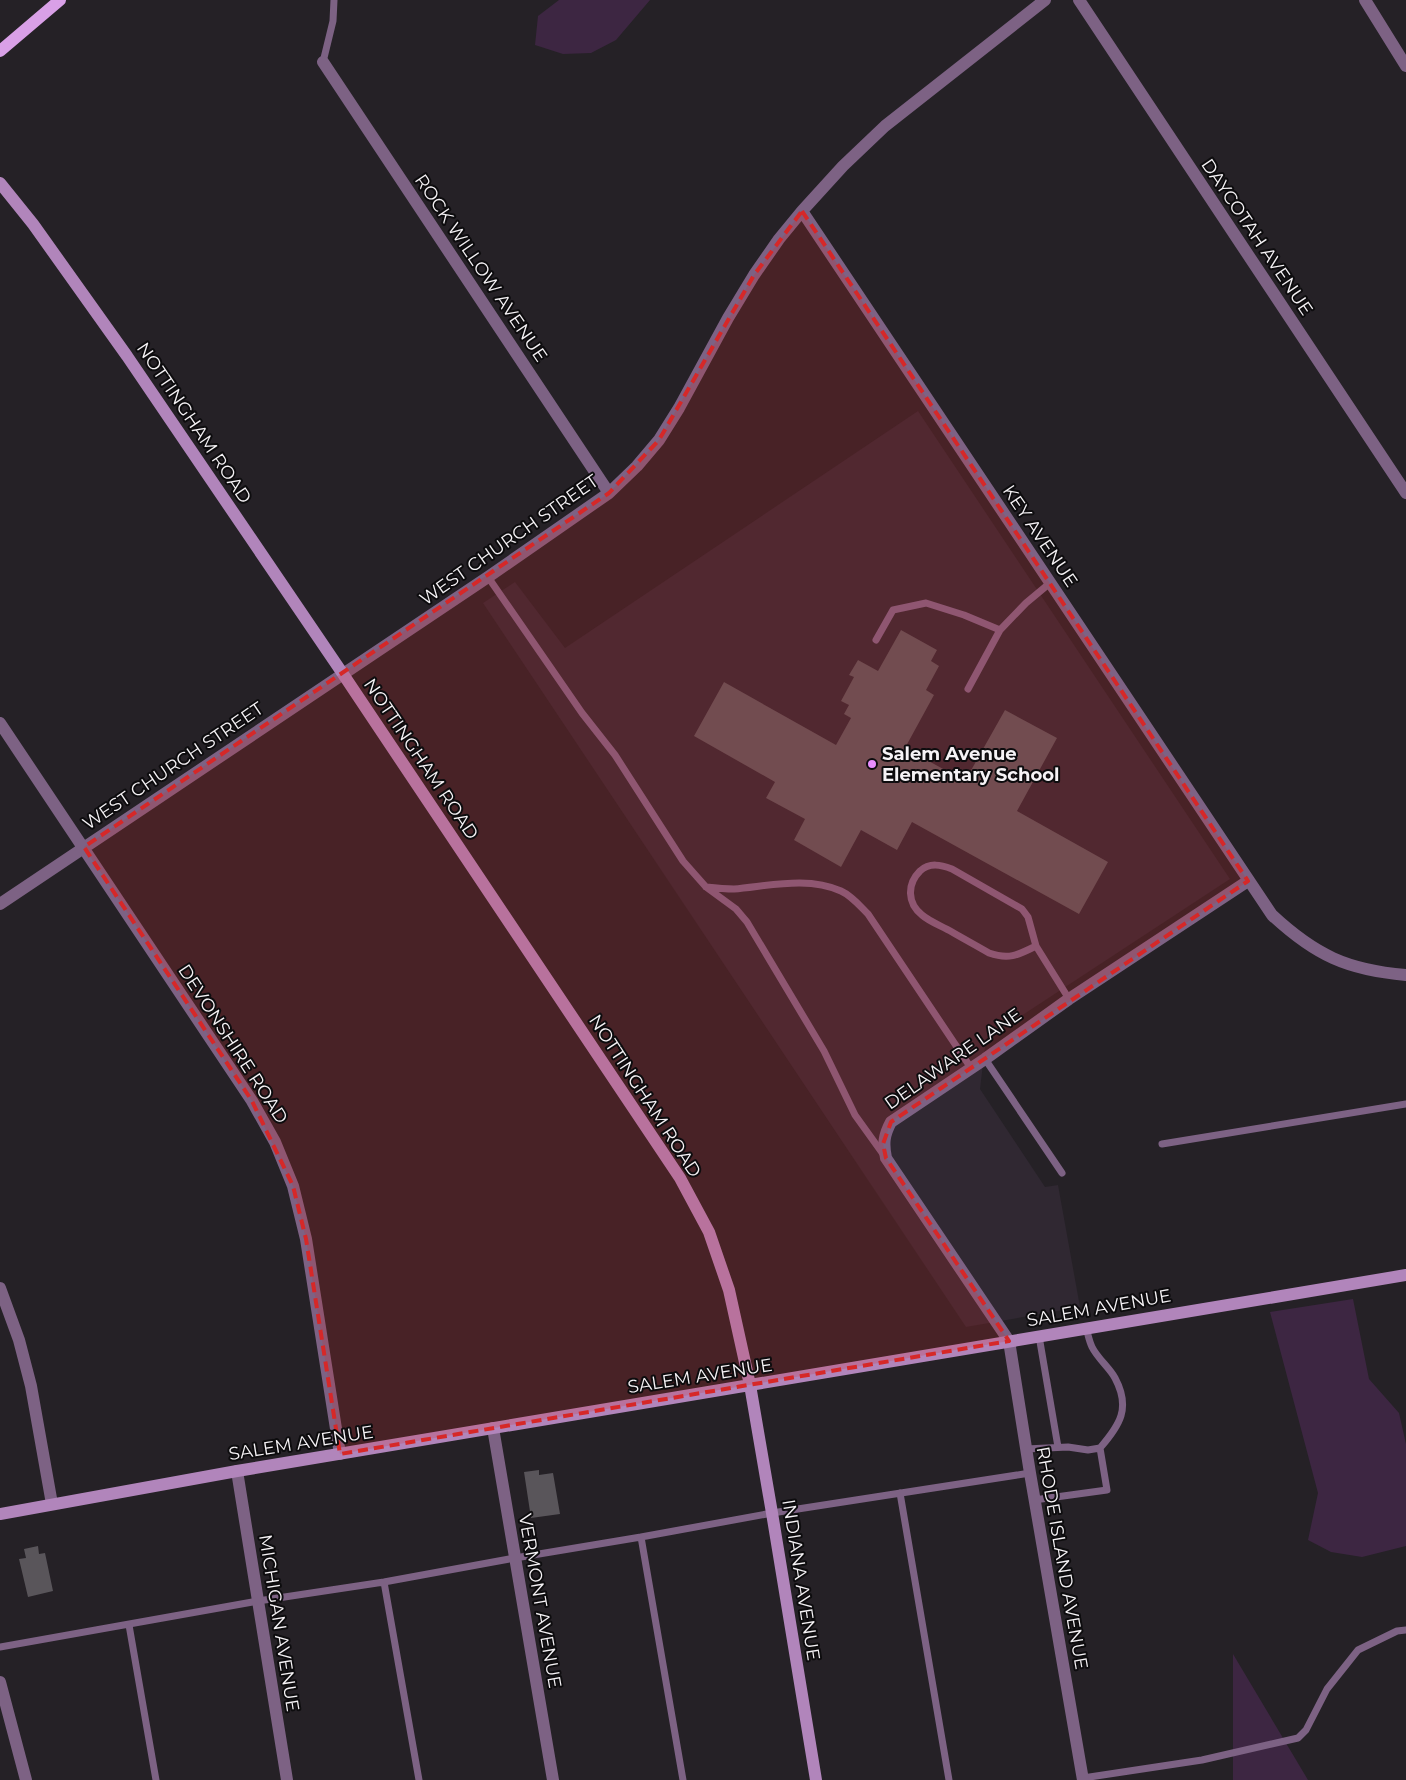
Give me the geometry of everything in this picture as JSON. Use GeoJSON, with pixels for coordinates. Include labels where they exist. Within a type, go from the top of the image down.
{"type":"FeatureCollection","features":[{"type":"Feature","properties":{"kind":"main road"},"geometry":{"type":"LineString","coordinates":[[0,51],[60,0]]}},
{"type":"Feature","properties":{"kind":"main road","name":"NOTTINGHAM ROAD"},"geometry":{"type":"LineString","coordinates":[[0,183],[34,224],[127,356],[343,674],[680,1178],[709,1232],[729,1290],[750,1385]]}},
{"type":"Feature","properties":{"kind":"main road","name":"SALEM AVENUE"},"geometry":{"type":"LineString","coordinates":[[0,1514],[237,1471],[1406,1275]]}},
{"type":"Feature","properties":{"kind":"main road","name":"INDIANA AVENUE"},"geometry":{"type":"LineString","coordinates":[[750,1385],[816,1780]]}},
{"type":"Feature","properties":{"kind":"street","name":"WEST CHURCH STREET"},"geometry":{"type":"LineString","coordinates":[[0,904],[609,494],[637,466],[659,440],[754,275],[779,239],[802,211],[843,166],[885,126],[1045,0]]}},
{"type":"Feature","properties":{"kind":"street","name":"DAYCOTAH AVENUE"},"geometry":{"type":"LineString","coordinates":[[1079,0],[1406,493]]}},
{"type":"Feature","properties":{"kind":"street"},"geometry":{"type":"LineString","coordinates":[[1365,0],[1406,66]]}},
{"type":"Feature","properties":{"kind":"street","name":"ROCK WILLOW AVENUE"},"geometry":{"type":"LineString","coordinates":[[323,62],[609,494]]}},
{"type":"Feature","properties":{"kind":"street","name":"KEY AVENUE"},"geometry":{"type":"LineString","coordinates":[[802,211],[1272,915],[1315,950],[1344,964],[1406,975]]}},
{"type":"Feature","properties":{"kind":"street","name":"DEVONSHIRE ROAD"},"geometry":{"type":"LineString","coordinates":[[0,724],[252,1101],[275,1142],[293,1186],[306,1238],[340,1454]]}},
{"type":"Feature","properties":{"kind":"street","name":"DELAWARE LANE"},"geometry":{"type":"LineString","coordinates":[[886,1158],[883,1144],[891,1122],[985,1059],[1068,999],[1248,881]]}},
{"type":"Feature","properties":{"kind":"street"},"geometry":{"type":"LineString","coordinates":[[886,1158],[1009,1341]]}},
{"type":"Feature","properties":{"kind":"street"},"geometry":{"type":"LineString","coordinates":[[0,1288],[19,1340],[31,1386],[52,1504]]}},
{"type":"Feature","properties":{"kind":"street","name":"RHODE ISLAND AVENUE"},"geometry":{"type":"LineString","coordinates":[[1009,1341],[1079,1779]]}},
{"type":"Feature","properties":{"kind":"street","name":"VERMONT AVENUE"},"geometry":{"type":"LineString","coordinates":[[493,1428],[553,1780]]}},
{"type":"Feature","properties":{"kind":"street","name":"MICHIGAN AVENUE"},"geometry":{"type":"LineString","coordinates":[[237,1471],[287,1780]]}},
{"type":"Feature","properties":{"kind":"street"},"geometry":{"type":"LineString","coordinates":[[0,1682],[26,1780]]}},
{"type":"Feature","properties":{"kind":"lane"},"geometry":{"type":"LineString","coordinates":[[323,62],[333,21],[334,0]]}},
{"type":"Feature","properties":{"kind":"lane"},"geometry":{"type":"LineString","coordinates":[[488,577],[582,713],[615,755],[683,861],[706,887],[736,909],[747,922],[824,1051],[855,1115],[886,1158]]}},
{"type":"Feature","properties":{"kind":"lane"},"geometry":{"type":"LineString","coordinates":[[968,689],[1000,630],[1026,603],[1050,583]]}},
{"type":"Feature","properties":{"kind":"lane"},"geometry":{"type":"LineString","coordinates":[[876,640],[893,610],[926,603],[964,615],[1000,630]]}},
{"type":"Feature","properties":{"kind":"lane"},"geometry":{"type":"LineString","coordinates":[[1036,946],[1010,957],[1000,957],[989,953],[920,914],[910,898],[910,888],[915,876],[931,865],[942,865],[1022,909],[1028,917],[1036,946],[1068,999]]}},
{"type":"Feature","properties":{"kind":"lane"},"geometry":{"type":"LineString","coordinates":[[706,887],[731,889],[801,883],[816,884],[842,892],[854,900],[868,914],[971,1068]]}},
{"type":"Feature","properties":{"kind":"lane"},"geometry":{"type":"LineString","coordinates":[[985,1059],[1062,1173]]}},
{"type":"Feature","properties":{"kind":"lane"},"geometry":{"type":"LineString","coordinates":[[1162,1144],[1406,1104]]}},
{"type":"Feature","properties":{"kind":"lane"},"geometry":{"type":"LineString","coordinates":[[1026,1449],[1058,1447],[1088,1450],[1100,1448],[1111,1436],[1122,1418],[1124,1402],[1115,1378],[1091,1345],[1086,1328]]}},
{"type":"Feature","properties":{"kind":"lane"},"geometry":{"type":"LineString","coordinates":[[1039,1336],[1058,1447]]}},
{"type":"Feature","properties":{"kind":"lane"},"geometry":{"type":"LineString","coordinates":[[1034,1500],[1107,1490],[1100,1448]]}},
{"type":"Feature","properties":{"kind":"lane"},"geometry":{"type":"LineString","coordinates":[[0,1647],[258,1601],[384,1582],[772,1513],[1030,1472]]}},
{"type":"Feature","properties":{"kind":"lane"},"geometry":{"type":"LineString","coordinates":[[900,1494],[949,1780]]}},
{"type":"Feature","properties":{"kind":"lane"},"geometry":{"type":"LineString","coordinates":[[642,1537],[683,1780]]}},
{"type":"Feature","properties":{"kind":"lane"},"geometry":{"type":"LineString","coordinates":[[384,1582],[419,1780]]}},
{"type":"Feature","properties":{"kind":"lane"},"geometry":{"type":"LineString","coordinates":[[129,1624],[156,1780]]}},
{"type":"Feature","properties":{"kind":"lane"},"geometry":{"type":"LineString","coordinates":[[1079,1779],[1202,1760],[1298,1738],[1306,1730],[1327,1689],[1358,1650],[1397,1631],[1406,1630]]}},
{"type":"Feature","properties":{"kind":"highlighted area"},"geometry":{"type":"Polygon","coordinates":[[[802,211],[1248,881],[891,1122],[883,1144],[886,1158],[1009,1341],[340,1454],[306,1239],[293,1186],[252,1101],[84,847],[609,493],[659,440],[754,275],[802,211]]]}},
{"type":"Feature","properties":{"kind":"shaded area"},"geometry":{"type":"Polygon","coordinates":[[[559,0],[650,0],[616,40],[591,53],[563,54],[535,45],[538,16],[559,0]]]}},
{"type":"Feature","properties":{"kind":"shaded area","name":"Salem Avenue Elementary School"},"geometry":{"type":"Polygon","coordinates":[[[918,411],[1230,879],[986,1039],[980,1089],[1045,1187],[1058,1185],[1080,1307],[966,1327],[483,603],[515,582],[565,648],[918,411]]]}},
{"type":"Feature","properties":{"kind":"shaded area"},"geometry":{"type":"Polygon","coordinates":[[[1353,1299],[1369,1379],[1399,1413],[1406,1444],[1406,1546],[1362,1557],[1331,1552],[1308,1540],[1318,1493],[1270,1312],[1353,1299]]]}},
{"type":"Feature","properties":{"kind":"shaded area"},"geometry":{"type":"Polygon","coordinates":[[[1233,1654],[1308,1780],[1233,1780],[1233,1654]]]}},
{"type":"Feature","properties":{"kind":"building"},"geometry":{"type":"Polygon","coordinates":[[[901,630],[937,650],[931,661],[939,666],[926,690],[934,695],[905,748],[965,781],[1005,710],[1057,738],[1017,811],[1108,862],[1079,914],[912,822],[897,850],[861,830],[841,867],[794,840],[805,819],[766,798],[775,782],[694,736],[724,682],[836,745],[851,718],[844,714],[849,705],[841,701],[854,677],[849,675],[858,660],[878,671],[901,630]]]}},
{"type":"Feature","properties":{"kind":"building"},"geometry":{"type":"Polygon","coordinates":[[[539,1470],[539,1475],[553,1473],[560,1514],[531,1518],[524,1472],[539,1470]]]}},
{"type":"Feature","properties":{"kind":"building"},"geometry":{"type":"Polygon","coordinates":[[[38,1546],[39,1554],[45,1553],[53,1591],[28,1597],[19,1559],[26,1558],[24,1549],[38,1546]]]}},
{"type":"Feature","properties":{"kind":"place","name":"Salem Avenue Elementary School"},"geometry":{"type":"Point","coordinates":[872,764]}}]}
